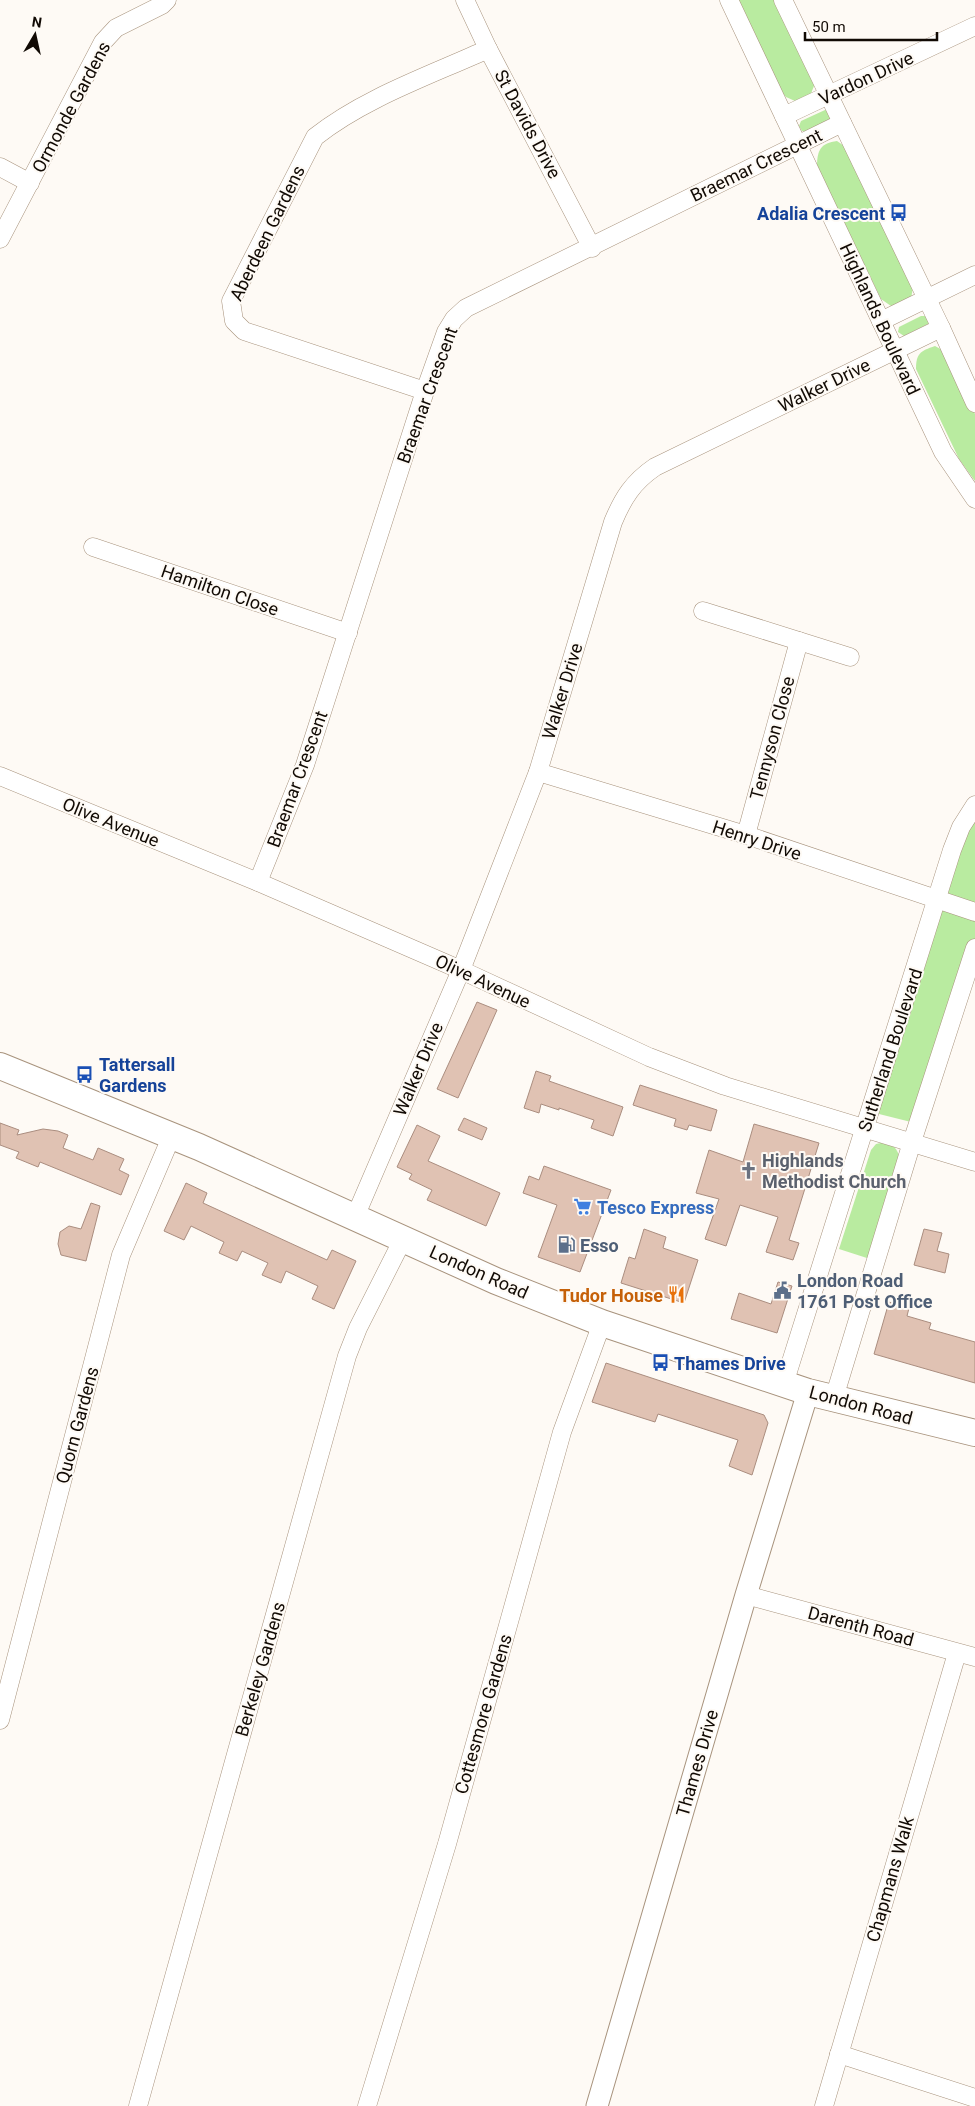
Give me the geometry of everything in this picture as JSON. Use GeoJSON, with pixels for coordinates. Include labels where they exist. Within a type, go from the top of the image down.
{"type":"FeatureCollection","features":[{"type":"Feature","properties":{"kind":"main road","name":"London Road"},"geometry":{"type":"LineString","coordinates":[[0,1066],[172,1135],[277,1180],[496,1281],[602,1323],[808,1392],[975,1434]]}},
{"type":"Feature","properties":{"kind":"street","name":"Ormonde Gardens"},"geometry":{"type":"LineString","coordinates":[[0,239],[103,42],[116,28],[162,5],[167,0]]}},
{"type":"Feature","properties":{"kind":"street","name":"St Davids Drive"},"geometry":{"type":"LineString","coordinates":[[465,0],[488,49],[592,248]]}},
{"type":"Feature","properties":{"kind":"street","name":"Highlands Boulevard"},"geometry":{"type":"LineString","coordinates":[[729,0],[943,452],[975,498]]}},
{"type":"Feature","properties":{"kind":"street"},"geometry":{"type":"LineString","coordinates":[[783,0],[941,328],[975,403]]}},
{"type":"Feature","properties":{"kind":"street","name":"Vardon Drive"},"geometry":{"type":"LineString","coordinates":[[784,116],[829,97],[975,26]]}},
{"type":"Feature","properties":{"kind":"street","name":"Aberdeen Gardens"},"geometry":{"type":"LineString","coordinates":[[425,391],[244,331],[231,314],[231,301],[315,137],[337,120],[488,49]]}},
{"type":"Feature","properties":{"kind":"street","name":"Braemar Crescent"},"geometry":{"type":"LineString","coordinates":[[258,882],[305,765],[425,391],[446,332],[454,319],[466,308],[508,286],[592,248],[842,123]]}},
{"type":"Feature","properties":{"kind":"street"},"geometry":{"type":"LineString","coordinates":[[0,167],[30,183]]}},
{"type":"Feature","properties":{"kind":"street"},"geometry":{"type":"LineString","coordinates":[[881,321],[975,275]]}},
{"type":"Feature","properties":{"kind":"street","name":"Walker Drive"},"geometry":{"type":"LineString","coordinates":[[355,1217],[461,970],[538,772],[613,522],[624,496],[638,478],[655,467],[941,328]]}},
{"type":"Feature","properties":{"kind":"street","name":"Hamilton Close"},"geometry":{"type":"LineString","coordinates":[[93,547],[348,633]]}},
{"type":"Feature","properties":{"kind":"street"},"geometry":{"type":"LineString","coordinates":[[703,611],[850,657]]}},
{"type":"Feature","properties":{"kind":"street","name":"Tennyson Close"},"geometry":{"type":"LineString","coordinates":[[746,835],[799,641]]}},
{"type":"Feature","properties":{"kind":"street","name":"Henry Drive"},"geometry":{"type":"LineString","coordinates":[[538,772],[746,835],[975,912]]}},
{"type":"Feature","properties":{"kind":"street","name":"Olive Avenue"},"geometry":{"type":"LineString","coordinates":[[0,776],[258,882],[461,970],[665,1064],[725,1086],[975,1162]]}},
{"type":"Feature","properties":{"kind":"street","name":"Sutherland Boulevard"},"geometry":{"type":"LineString","coordinates":[[784,1384],[938,900],[952,850],[975,805]]}},
{"type":"Feature","properties":{"kind":"street"},"geometry":{"type":"LineString","coordinates":[[834,1398],[912,1142],[975,948]]}},
{"type":"Feature","properties":{"kind":"street","name":"Quorn Gardens"},"geometry":{"type":"LineString","coordinates":[[0,1720],[121,1255],[172,1135]]}},
{"type":"Feature","properties":{"kind":"street","name":"Berkeley Gardens"},"geometry":{"type":"LineString","coordinates":[[138,2106],[347,1356],[358,1328],[404,1239]]}},
{"type":"Feature","properties":{"kind":"street","name":"Cottesmore Gardens"},"geometry":{"type":"LineString","coordinates":[[367,2106],[447,1844],[562,1432],[602,1323]]}},
{"type":"Feature","properties":{"kind":"street","name":"Thames Drive"},"geometry":{"type":"LineString","coordinates":[[598,2106],[746,1594],[808,1392]]}},
{"type":"Feature","properties":{"kind":"street","name":"Darenth Road"},"geometry":{"type":"LineString","coordinates":[[746,1594],[975,1657]]}},
{"type":"Feature","properties":{"kind":"street","name":"Chapmans Walk"},"geometry":{"type":"LineString","coordinates":[[824,2106],[957,1653]]}},
{"type":"Feature","properties":{"kind":"street"},"geometry":{"type":"LineString","coordinates":[[839,2054],[975,2098]]}},
{"type":"Feature","properties":{"kind":"green space"},"geometry":{"type":"Polygon","coordinates":[[[738,0],[776,0],[816,81],[810,96],[795,101],[786,97],[780,90],[738,0]]]}},
{"type":"Feature","properties":{"kind":"green space"},"geometry":{"type":"Polygon","coordinates":[[[825,110],[829,111],[831,120],[807,132],[802,131],[799,126],[801,121],[825,110]]]}},
{"type":"Feature","properties":{"kind":"green space"},"geometry":{"type":"Polygon","coordinates":[[[837,141],[847,148],[913,288],[911,298],[901,304],[891,306],[881,299],[817,166],[821,148],[837,141]]]}},
{"type":"Feature","properties":{"kind":"green space"},"geometry":{"type":"Polygon","coordinates":[[[921,316],[926,316],[930,321],[928,324],[904,336],[898,332],[899,327],[921,316]]]}},
{"type":"Feature","properties":{"kind":"green space"},"geometry":{"type":"Polygon","coordinates":[[[935,346],[946,352],[975,414],[975,481],[959,459],[916,369],[918,356],[935,346]]]}},
{"type":"Feature","properties":{"kind":"green space"},"geometry":{"type":"Polygon","coordinates":[[[975,808],[975,941],[911,1122],[875,1113],[975,808]]]}},
{"type":"Feature","properties":{"kind":"green space"},"geometry":{"type":"Polygon","coordinates":[[[885,1142],[892,1145],[896,1150],[900,1163],[870,1259],[839,1249],[871,1150],[876,1144],[885,1142]]]}},
{"type":"Feature","properties":{"kind":"building"},"geometry":{"type":"Polygon","coordinates":[[[477,1002],[497,1010],[458,1098],[437,1089],[477,1002]]]}},
{"type":"Feature","properties":{"kind":"building"},"geometry":{"type":"Polygon","coordinates":[[[536,1071],[551,1076],[549,1081],[623,1107],[613,1136],[591,1128],[594,1120],[559,1108],[559,1110],[541,1104],[539,1113],[524,1108],[536,1071]]]}},
{"type":"Feature","properties":{"kind":"building"},"geometry":{"type":"Polygon","coordinates":[[[640,1085],[717,1110],[711,1131],[689,1125],[687,1130],[674,1126],[676,1119],[633,1105],[640,1085]]]}},
{"type":"Feature","properties":{"kind":"building"},"geometry":{"type":"Polygon","coordinates":[[[464,1118],[487,1128],[482,1140],[458,1130],[464,1118]]]}},
{"type":"Feature","properties":{"kind":"building"},"geometry":{"type":"Polygon","coordinates":[[[0,1123],[19,1130],[17,1135],[43,1129],[58,1131],[68,1135],[63,1148],[93,1160],[98,1148],[124,1159],[119,1170],[129,1175],[121,1195],[40,1162],[38,1167],[16,1158],[19,1152],[0,1145],[0,1123]]]}},
{"type":"Feature","properties":{"kind":"building"},"geometry":{"type":"Polygon","coordinates":[[[754,1124],[819,1143],[789,1240],[799,1243],[793,1260],[766,1252],[778,1217],[740,1205],[726,1246],[705,1239],[719,1199],[696,1193],[709,1150],[743,1162],[754,1124]]]}},
{"type":"Feature","properties":{"kind":"building"},"geometry":{"type":"Polygon","coordinates":[[[417,1125],[440,1136],[428,1161],[500,1193],[486,1226],[427,1200],[432,1190],[409,1179],[412,1174],[397,1167],[417,1125]]]}},
{"type":"Feature","properties":{"kind":"building"},"geometry":{"type":"Polygon","coordinates":[[[544,1166],[611,1190],[580,1272],[538,1257],[557,1205],[523,1193],[529,1176],[539,1180],[544,1166]]]}},
{"type":"Feature","properties":{"kind":"building"},"geometry":{"type":"Polygon","coordinates":[[[186,1183],[207,1193],[203,1203],[327,1260],[332,1250],[356,1261],[334,1309],[312,1299],[318,1286],[286,1271],[281,1283],[262,1275],[268,1263],[242,1251],[237,1261],[219,1253],[224,1242],[191,1226],[184,1240],[164,1231],[186,1183]]]}},
{"type":"Feature","properties":{"kind":"building"},"geometry":{"type":"Polygon","coordinates":[[[91,1203],[100,1206],[86,1261],[61,1255],[58,1244],[60,1232],[69,1226],[81,1229],[91,1203]]]}},
{"type":"Feature","properties":{"kind":"building"},"geometry":{"type":"Polygon","coordinates":[[[644,1229],[666,1237],[663,1248],[698,1260],[684,1303],[621,1283],[629,1257],[635,1259],[644,1229]]]}},
{"type":"Feature","properties":{"kind":"building"},"geometry":{"type":"Polygon","coordinates":[[[924,1229],[942,1233],[937,1251],[949,1254],[945,1273],[914,1265],[924,1229]]]}},
{"type":"Feature","properties":{"kind":"building"},"geometry":{"type":"Polygon","coordinates":[[[778,1282],[792,1286],[777,1333],[731,1319],[739,1293],[771,1304],[778,1282]]]}},
{"type":"Feature","properties":{"kind":"building"},"geometry":{"type":"Polygon","coordinates":[[[889,1302],[909,1308],[907,1316],[931,1323],[929,1329],[975,1342],[975,1383],[874,1354],[889,1302]]]}},
{"type":"Feature","properties":{"kind":"building"},"geometry":{"type":"Polygon","coordinates":[[[606,1363],[764,1415],[768,1423],[752,1475],[729,1466],[738,1440],[658,1414],[655,1422],[592,1402],[606,1363]]]}},
{"type":"Feature","properties":{"kind":"place","name":"Adalia Crescent"},"geometry":{"type":"Point","coordinates":[899,213]}},
{"type":"Feature","properties":{"kind":"place","name":"Tattersall Gardens"},"geometry":{"type":"Point","coordinates":[85,1074]}},
{"type":"Feature","properties":{"kind":"place","name":"Highlands Methodist Church"},"geometry":{"type":"Point","coordinates":[748,1170]}},
{"type":"Feature","properties":{"kind":"place","name":"Tesco Express"},"geometry":{"type":"Point","coordinates":[583,1207]}},
{"type":"Feature","properties":{"kind":"place","name":"Esso"},"geometry":{"type":"Point","coordinates":[566,1245]}},
{"type":"Feature","properties":{"kind":"place","name":"London Road 1761 Post Office"},"geometry":{"type":"Point","coordinates":[783,1290]}},
{"type":"Feature","properties":{"kind":"place","name":"Tudor House"},"geometry":{"type":"Point","coordinates":[677,1295]}},
{"type":"Feature","properties":{"kind":"place","name":"Thames Drive"},"geometry":{"type":"Point","coordinates":[660,1363]}}]}
